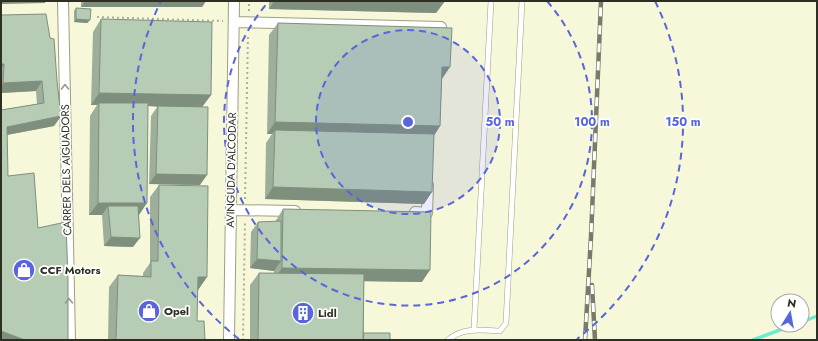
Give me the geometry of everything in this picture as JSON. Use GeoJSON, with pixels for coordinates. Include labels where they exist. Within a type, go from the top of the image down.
{"type":"FeatureCollection","features":[{"type":"Feature","properties":{"kind":"street","name":"CARRER DELS AIGUADORS"},"geometry":{"type":"LineString","coordinates":[[63,1],[70,340]]}},
{"type":"Feature","properties":{"kind":"street","name":"AVINGUDA D'ALCODAR"},"geometry":{"type":"LineString","coordinates":[[229,340],[234,1]]}},
{"type":"Feature","properties":{"kind":"street"},"geometry":{"type":"LineString","coordinates":[[234,22],[441,27]]}},
{"type":"Feature","properties":{"kind":"street"},"geometry":{"type":"LineString","coordinates":[[404,212],[427,216],[429,175]]}},
{"type":"Feature","properties":{"kind":"street"},"geometry":{"type":"LineString","coordinates":[[231,210],[309,211]]}},
{"type":"Feature","properties":{"kind":"lane"},"geometry":{"type":"LineString","coordinates":[[474,330],[491,1]]}},
{"type":"Feature","properties":{"kind":"lane"},"geometry":{"type":"LineString","coordinates":[[448,340],[462,332],[474,330],[500,331],[506,323],[522,1]]}},
{"type":"Feature","properties":{"kind":"path"},"geometry":{"type":"LineString","coordinates":[[242,340],[249,1]]}},
{"type":"Feature","properties":{"kind":"path"},"geometry":{"type":"LineString","coordinates":[[98,17],[234,22]]}},
{"type":"Feature","properties":{"kind":"building"},"geometry":{"type":"Polygon","coordinates":[[[76,8],[91,9],[90,20],[76,19],[76,8]]]}},
{"type":"Feature","properties":{"kind":"building"},"geometry":{"type":"Polygon","coordinates":[[[46,14],[50,38],[54,39],[61,116],[7,127],[8,176],[34,173],[38,228],[66,222],[68,340],[25,340],[1,331],[1,110],[44,103],[42,81],[3,83],[4,64],[1,64],[1,15],[46,14]]]}},
{"type":"Feature","properties":{"kind":"building"},"geometry":{"type":"Polygon","coordinates":[[[101,19],[212,22],[211,95],[99,93],[101,19]]]}},
{"type":"Feature","properties":{"kind":"building"},"geometry":{"type":"Polygon","coordinates":[[[278,23],[452,28],[450,67],[442,67],[440,126],[275,122],[278,23]]]}},
{"type":"Feature","properties":{"kind":"building"},"geometry":{"type":"Polygon","coordinates":[[[99,103],[148,103],[147,203],[98,203],[99,103]]]}},
{"type":"Feature","properties":{"kind":"building"},"geometry":{"type":"Polygon","coordinates":[[[158,106],[208,107],[207,175],[156,174],[158,106]]]}},
{"type":"Feature","properties":{"kind":"building"},"geometry":{"type":"Polygon","coordinates":[[[275,130],[434,134],[432,192],[273,187],[275,130]]]}},
{"type":"Feature","properties":{"kind":"building"},"geometry":{"type":"Polygon","coordinates":[[[159,185],[208,186],[207,277],[198,277],[197,321],[204,321],[205,340],[116,340],[118,275],[151,277],[151,261],[158,261],[159,185]]]}},
{"type":"Feature","properties":{"kind":"building"},"geometry":{"type":"Polygon","coordinates":[[[108,206],[138,206],[140,238],[111,237],[108,206]]]}},
{"type":"Feature","properties":{"kind":"building"},"geometry":{"type":"Polygon","coordinates":[[[283,209],[431,212],[430,270],[282,268],[283,209]]]}},
{"type":"Feature","properties":{"kind":"building"},"geometry":{"type":"Polygon","coordinates":[[[281,221],[281,261],[257,259],[258,222],[281,221]]]}},
{"type":"Feature","properties":{"kind":"building","name":"Lidl"},"geometry":{"type":"Polygon","coordinates":[[[259,273],[364,274],[363,340],[258,340],[259,273]]]}},
{"type":"Feature","properties":{"kind":"building"},"geometry":{"type":"Polygon","coordinates":[[[364,333],[390,333],[390,340],[363,340],[364,333]]]}},
{"type":"Feature","properties":{"kind":"waterway"},"geometry":{"type":"LineString","coordinates":[[810,319],[817,316]]}},
{"type":"Feature","properties":{"kind":"waterway"},"geometry":{"type":"LineString","coordinates":[[753,340],[772,333]]}},
{"type":"Feature","properties":{"kind":"railway"},"geometry":{"type":"LineString","coordinates":[[585,340],[601,1]]}},
{"type":"Feature","properties":{"kind":"railway"},"geometry":{"type":"LineString","coordinates":[[592,285],[595,340]]}},
{"type":"Feature","properties":{"kind":"place","name":"CCF Motors"},"geometry":{"type":"Point","coordinates":[24,270]}},
{"type":"Feature","properties":{"kind":"place","name":"Opel"},"geometry":{"type":"Point","coordinates":[149,311]}},
{"type":"Feature","properties":{"kind":"place","name":"Lidl"},"geometry":{"type":"Point","coordinates":[303,313]}}]}
